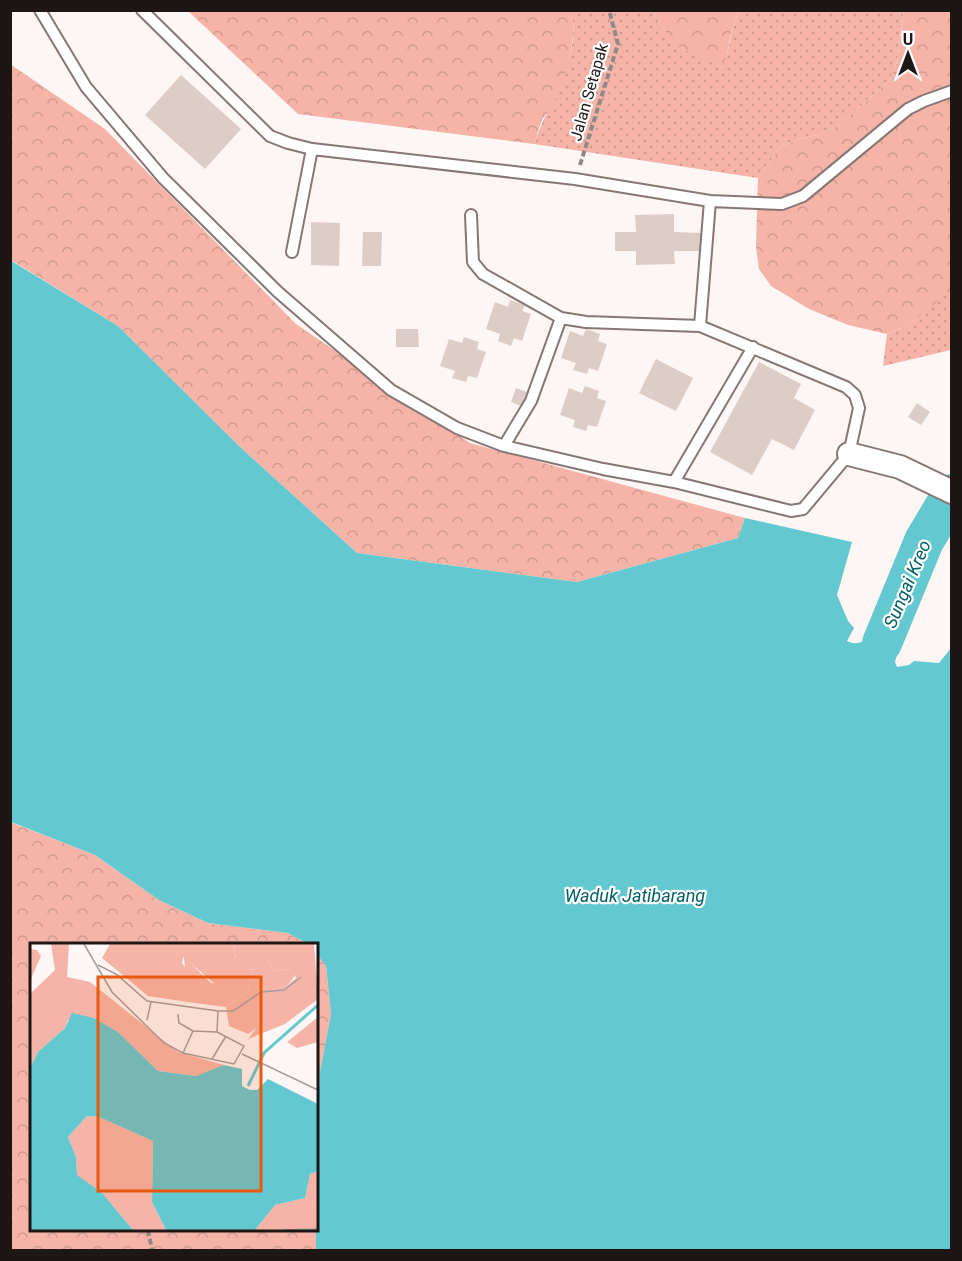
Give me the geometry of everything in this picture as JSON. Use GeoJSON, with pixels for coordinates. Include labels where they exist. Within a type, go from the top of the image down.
{"type":"FeatureCollection","features":[{"type":"Feature","properties":{"kind":"street"},"geometry":{"type":"LineString","coordinates":[[849,454],[900,467],[951,492]]}},
{"type":"Feature","properties":{"kind":"lane"},"geometry":{"type":"LineString","coordinates":[[40,10],[86,87],[163,178],[278,292],[391,390],[457,428],[504,446],[603,469],[674,482],[791,511],[803,509],[849,454],[859,408],[855,395],[846,387],[700,326],[586,322],[561,318],[477,268],[473,262],[471,215]]}},
{"type":"Feature","properties":{"kind":"lane"},"geometry":{"type":"LineString","coordinates":[[142,10],[270,136],[288,143],[312,149],[575,179],[710,201],[782,204],[803,196],[908,109],[951,91]]}},
{"type":"Feature","properties":{"kind":"lane"},"geometry":{"type":"LineString","coordinates":[[292,252],[312,149]]}},
{"type":"Feature","properties":{"kind":"lane"},"geometry":{"type":"LineString","coordinates":[[700,326],[710,201]]}},
{"type":"Feature","properties":{"kind":"lane"},"geometry":{"type":"LineString","coordinates":[[504,446],[531,401],[561,318]]}},
{"type":"Feature","properties":{"kind":"lane"},"geometry":{"type":"LineString","coordinates":[[674,482],[753,347]]}},
{"type":"Feature","properties":{"kind":"path","name":"Jalan Setapak"},"geometry":{"type":"LineString","coordinates":[[575,179],[618,44],[609,10]]}},
{"type":"Feature","properties":{"kind":"path"},"geometry":{"type":"LineString","coordinates":[[148,1231],[152,1251]]}},
{"type":"Feature","properties":{"kind":"green space"},"geometry":{"type":"Polygon","coordinates":[[[571,10],[572,43],[566,69],[554,102],[543,118],[534,144],[298,114],[188,11],[571,10]]]}},
{"type":"Feature","properties":{"kind":"green space"},"geometry":{"type":"Polygon","coordinates":[[[571,11],[652,11],[666,33],[723,68],[739,11],[904,11],[897,61],[890,80],[839,125],[821,134],[780,147],[758,178],[534,144],[568,62],[573,27],[571,11]]]}},
{"type":"Feature","properties":{"kind":"green space"},"geometry":{"type":"Polygon","coordinates":[[[652,11],[739,11],[724,68],[680,48],[666,33],[652,11]]]}},
{"type":"Feature","properties":{"kind":"green space"},"geometry":{"type":"Polygon","coordinates":[[[904,11],[951,11],[952,289],[909,325],[887,334],[848,325],[809,309],[771,286],[759,269],[756,247],[758,178],[780,147],[821,134],[839,125],[890,80],[897,61],[904,11]]]}},
{"type":"Feature","properties":{"kind":"green space"},"geometry":{"type":"Polygon","coordinates":[[[10,64],[105,129],[296,324],[470,443],[745,518],[738,538],[577,582],[357,553],[240,447],[118,326],[11,260],[10,64]]]}},
{"type":"Feature","properties":{"kind":"green space"},"geometry":{"type":"Polygon","coordinates":[[[951,289],[951,350],[883,366],[887,334],[909,325],[951,289]]]}},
{"type":"Feature","properties":{"kind":"green space"},"geometry":{"type":"Polygon","coordinates":[[[10,822],[95,855],[159,900],[208,923],[288,933],[306,943],[30,943],[30,1231],[316,1231],[316,1250],[11,1250],[10,822]]]}},
{"type":"Feature","properties":{"kind":"green space"},"geometry":{"type":"Polygon","coordinates":[[[318,956],[326,966],[331,1014],[320,1072],[318,1115],[318,956]]]}},
{"type":"Feature","properties":{"kind":"water","name":"Waduk Jatibarang"},"geometry":{"type":"Polygon","coordinates":[[[10,260],[118,326],[240,447],[357,553],[577,582],[738,538],[745,518],[852,542],[837,595],[848,621],[854,628],[847,641],[860,642],[871,635],[898,650],[895,662],[897,667],[909,665],[914,661],[939,663],[951,648],[951,1250],[316,1250],[320,1072],[331,1014],[326,966],[318,956],[318,943],[306,943],[288,933],[208,923],[159,900],[95,855],[11,822],[10,260]]]}},
{"type":"Feature","properties":{"kind":"building"},"geometry":{"type":"Polygon","coordinates":[[[181,75],[241,129],[205,169],[145,115],[181,75]]]}},
{"type":"Feature","properties":{"kind":"building"},"geometry":{"type":"Polygon","coordinates":[[[674,214],[674,232],[701,233],[701,251],[674,251],[675,264],[636,265],[636,251],[615,251],[615,232],[636,232],[635,215],[674,214]]]}},
{"type":"Feature","properties":{"kind":"building"},"geometry":{"type":"Polygon","coordinates":[[[311,222],[340,223],[339,266],[311,265],[311,222]]]}},
{"type":"Feature","properties":{"kind":"building"},"geometry":{"type":"Polygon","coordinates":[[[363,232],[382,232],[381,266],[362,266],[363,232]]]}},
{"type":"Feature","properties":{"kind":"building"},"geometry":{"type":"Polygon","coordinates":[[[510,300],[525,305],[522,311],[531,314],[522,341],[514,338],[511,346],[498,341],[500,334],[486,329],[495,302],[508,307],[510,300]]]}},
{"type":"Feature","properties":{"kind":"building"},"geometry":{"type":"Polygon","coordinates":[[[396,329],[418,329],[419,347],[396,347],[396,329]]]}},
{"type":"Feature","properties":{"kind":"building"},"geometry":{"type":"Polygon","coordinates":[[[586,329],[600,334],[598,341],[607,344],[598,371],[589,368],[587,374],[573,370],[576,363],[561,358],[570,331],[583,336],[586,329]]]}},
{"type":"Feature","properties":{"kind":"building"},"geometry":{"type":"Polygon","coordinates":[[[464,337],[479,342],[477,349],[486,352],[477,378],[468,376],[466,382],[452,378],[455,371],[440,366],[449,339],[462,343],[464,337]]]}},
{"type":"Feature","properties":{"kind":"building"},"geometry":{"type":"Polygon","coordinates":[[[656,359],[693,378],[676,411],[639,393],[656,359]]]}},
{"type":"Feature","properties":{"kind":"building"},"geometry":{"type":"Polygon","coordinates":[[[759,362],[801,384],[794,398],[815,410],[794,450],[772,439],[752,475],[710,452],[759,362]]]}},
{"type":"Feature","properties":{"kind":"building"},"geometry":{"type":"Polygon","coordinates":[[[585,386],[599,391],[597,398],[606,401],[597,427],[588,425],[586,431],[573,427],[575,420],[560,415],[569,388],[582,393],[585,386]]]}},
{"type":"Feature","properties":{"kind":"building"},"geometry":{"type":"Polygon","coordinates":[[[516,388],[527,392],[521,406],[511,402],[516,388]]]}},
{"type":"Feature","properties":{"kind":"building"},"geometry":{"type":"Polygon","coordinates":[[[917,403],[930,412],[921,425],[908,417],[917,403]]]}},
{"type":"Feature","properties":{"kind":"waterway","name":"Sungai Kreo"},"geometry":{"type":"LineString","coordinates":[[882,643],[924,541],[952,494]]}}]}
